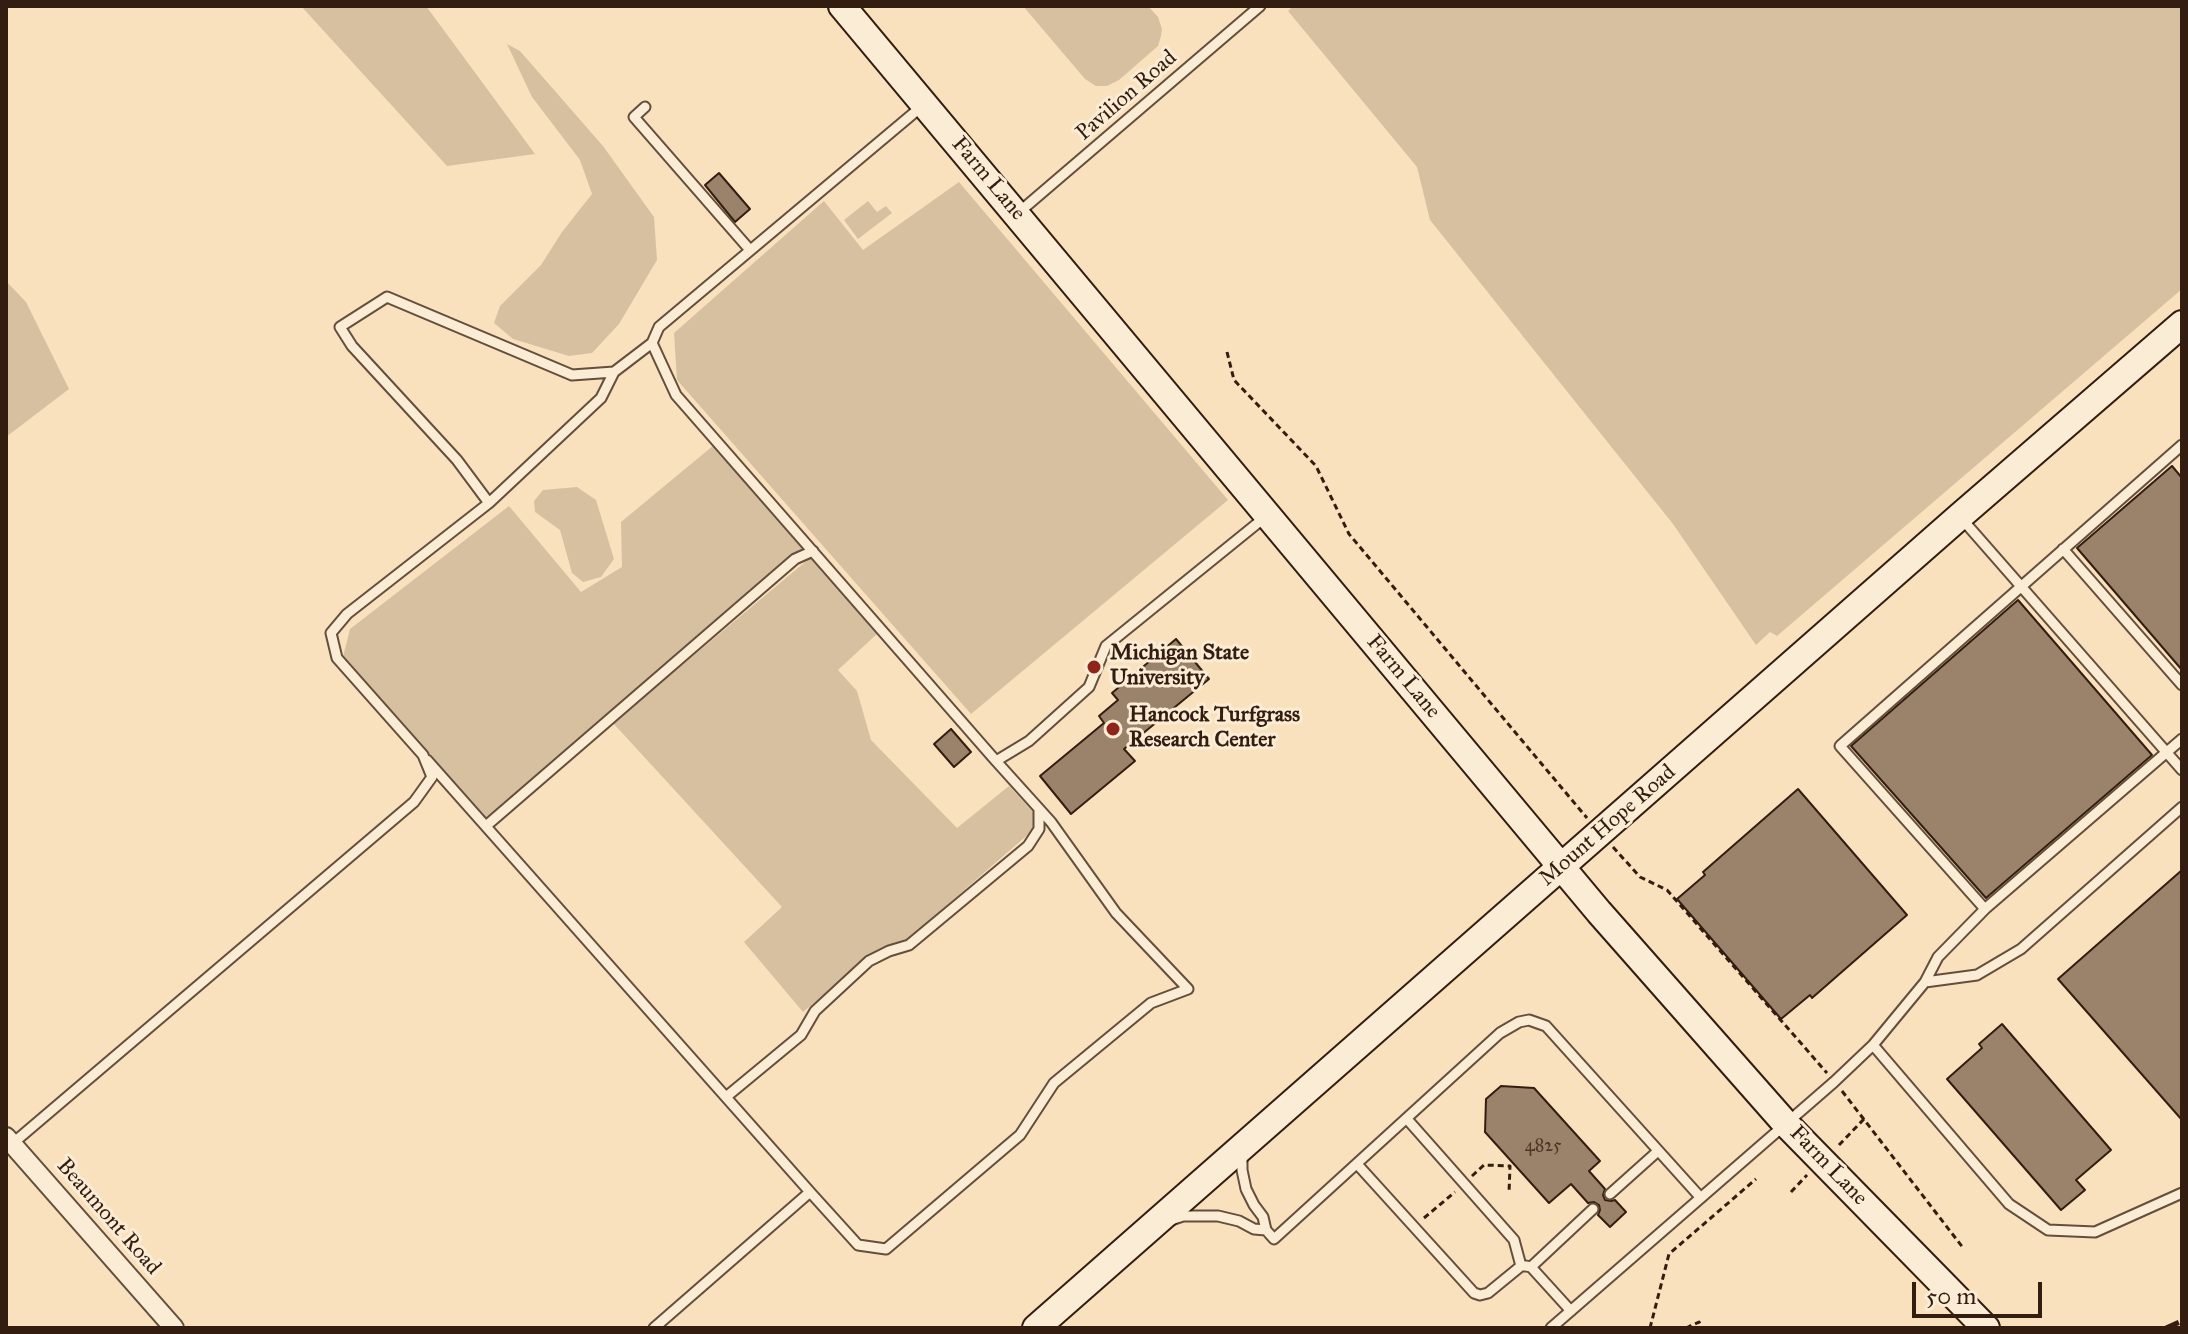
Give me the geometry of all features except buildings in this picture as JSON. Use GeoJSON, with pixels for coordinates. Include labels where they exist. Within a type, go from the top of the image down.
{"type":"FeatureCollection","features":[{"type":"Feature","properties":{"kind":"street","name":"Farm Lane"},"geometry":{"type":"LineString","coordinates":[[842,6],[1561,867],[1786,1124],[1986,1328]]}},
{"type":"Feature","properties":{"kind":"street","name":"Mount Hope Road"},"geometry":{"type":"LineString","coordinates":[[1036,1328],[2182,324]]}},
{"type":"Feature","properties":{"kind":"street","name":"Beaumont Road"},"geometry":{"type":"LineString","coordinates":[[9,1141],[174,1328]]}},
{"type":"Feature","properties":{"kind":"lane","name":"Pavilion Road"},"geometry":{"type":"LineString","coordinates":[[1017,214],[1260,6]]}},
{"type":"Feature","properties":{"kind":"lane"},"geometry":{"type":"LineString","coordinates":[[652,343],[676,395],[1051,822],[1116,913],[1188,989],[1151,1003],[1054,1083],[1020,1135],[886,1249],[858,1245],[810,1192],[337,658],[331,633],[347,614],[489,503],[601,398],[614,372],[652,343],[659,327],[925,104]]}},
{"type":"Feature","properties":{"kind":"lane"},"geometry":{"type":"LineString","coordinates":[[645,107],[634,117],[750,250]]}},
{"type":"Feature","properties":{"kind":"lane"},"geometry":{"type":"LineString","coordinates":[[489,503],[457,460],[352,346],[340,327],[387,297],[572,375],[614,372]]}},
{"type":"Feature","properties":{"kind":"lane"},"geometry":{"type":"LineString","coordinates":[[1985,909],[1840,746],[2182,445]]}},
{"type":"Feature","properties":{"kind":"lane"},"geometry":{"type":"LineString","coordinates":[[996,761],[1029,741],[1089,687],[1106,646],[1268,515]]}},
{"type":"Feature","properties":{"kind":"lane"},"geometry":{"type":"LineString","coordinates":[[1959,517],[2182,770]]}},
{"type":"Feature","properties":{"kind":"lane"},"geometry":{"type":"LineString","coordinates":[[2063,549],[2182,685]]}},
{"type":"Feature","properties":{"kind":"lane"},"geometry":{"type":"LineString","coordinates":[[486,826],[795,559],[813,551]]}},
{"type":"Feature","properties":{"kind":"lane"},"geometry":{"type":"LineString","coordinates":[[1551,1328],[1834,1082],[1873,1045],[1925,982],[1938,957],[1985,909],[2182,739]]}},
{"type":"Feature","properties":{"kind":"lane"},"geometry":{"type":"LineString","coordinates":[[9,1141],[414,802],[432,777],[423,755]]}},
{"type":"Feature","properties":{"kind":"lane"},"geometry":{"type":"LineString","coordinates":[[1925,982],[1977,975],[2021,949],[2182,807]]}},
{"type":"Feature","properties":{"kind":"lane"},"geometry":{"type":"LineString","coordinates":[[726,1097],[801,1035],[815,1011],[869,961],[909,945],[1028,846],[1039,829],[1039,809]]}},
{"type":"Feature","properties":{"kind":"lane"},"geometry":{"type":"LineString","coordinates":[[1242,1147],[1246,1189],[1263,1217],[1266,1230],[1274,1239],[1500,1033],[1529,1020],[1546,1026],[1701,1198]]}},
{"type":"Feature","properties":{"kind":"lane"},"geometry":{"type":"LineString","coordinates":[[1873,1045],[2009,1204],[2048,1230],[2095,1232],[2182,1193]]}},
{"type":"Feature","properties":{"kind":"lane"},"geometry":{"type":"LineString","coordinates":[[1407,1119],[1514,1240],[1526,1266],[1571,1311]]}},
{"type":"Feature","properties":{"kind":"lane"},"geometry":{"type":"LineString","coordinates":[[1610,1194],[1658,1151]]}},
{"type":"Feature","properties":{"kind":"lane"},"geometry":{"type":"LineString","coordinates":[[1357,1164],[1474,1293],[1480,1295],[1488,1293],[1526,1266],[1593,1209]]}},
{"type":"Feature","properties":{"kind":"lane"},"geometry":{"type":"LineString","coordinates":[[654,1328],[810,1192]]}},
{"type":"Feature","properties":{"kind":"lane"},"geometry":{"type":"LineString","coordinates":[[1152,1226],[1183,1216],[1218,1216],[1266,1230]]}},
{"type":"Feature","properties":{"kind":"path"},"geometry":{"type":"LineString","coordinates":[[1227,352],[1234,380],[1316,466],[1349,534],[1600,833],[1640,877],[1667,890],[1834,1082],[1964,1249]]}},
{"type":"Feature","properties":{"kind":"path"},"geometry":{"type":"LineString","coordinates":[[1650,1328],[1669,1254],[1756,1179]]}},
{"type":"Feature","properties":{"kind":"path"},"geometry":{"type":"LineString","coordinates":[[1686,1328],[1699,1322],[1702,1328]]}},
{"type":"Feature","properties":{"kind":"shaded area"},"geometry":{"type":"Polygon","coordinates":[[[301,6],[426,6],[535,154],[447,166],[301,6]]]}},
{"type":"Feature","properties":{"kind":"shaded area"},"geometry":{"type":"Polygon","coordinates":[[[1023,6],[1148,6],[1158,17],[1161,36],[1158,46],[1119,80],[1107,86],[1096,86],[1085,79],[1023,6]]]}},
{"type":"Feature","properties":{"kind":"shaded area"},"geometry":{"type":"Polygon","coordinates":[[[1293,6],[2182,6],[2182,289],[1777,636],[1770,632],[1756,645],[1673,524],[1430,220],[1417,167],[1288,11],[1293,6]]]}},
{"type":"Feature","properties":{"kind":"shaded area"},"geometry":{"type":"Polygon","coordinates":[[[507,44],[520,51],[603,146],[654,217],[657,260],[619,324],[592,353],[569,356],[513,339],[494,323],[500,306],[541,265],[592,194],[580,160],[532,97],[507,44]]]}},
{"type":"Feature","properties":{"kind":"shaded area"},"geometry":{"type":"Polygon","coordinates":[[[959,182],[1228,500],[971,714],[677,380],[674,333],[824,201],[863,250],[959,182]]]}},
{"type":"Feature","properties":{"kind":"shaded area"},"geometry":{"type":"Polygon","coordinates":[[[868,201],[877,212],[886,206],[892,213],[858,239],[844,220],[868,201]]]}},
{"type":"Feature","properties":{"kind":"shaded area"},"geometry":{"type":"Polygon","coordinates":[[[6,281],[26,302],[69,389],[6,437],[6,281]]]}},
{"type":"Feature","properties":{"kind":"shaded area"},"geometry":{"type":"Polygon","coordinates":[[[714,445],[805,548],[487,819],[343,657],[350,629],[509,506],[581,592],[622,567],[621,522],[714,445]]]}},
{"type":"Feature","properties":{"kind":"shaded area"},"geometry":{"type":"Polygon","coordinates":[[[577,487],[596,500],[614,559],[601,577],[583,582],[572,573],[560,530],[535,512],[534,501],[543,490],[577,487]]]}},
{"type":"Feature","properties":{"kind":"shaded area"},"geometry":{"type":"Polygon","coordinates":[[[811,557],[878,633],[838,670],[857,691],[871,740],[957,828],[1009,786],[1035,814],[1032,831],[909,938],[879,949],[803,1012],[744,942],[782,907],[613,723],[811,557]]]}},
{"type":"Feature","properties":{"kind":"railway"},"geometry":{"type":"LineString","coordinates":[[2166,1328],[2182,1321]]}},
{"type":"Feature","properties":{"kind":"place","name":"Michigan State University"},"geometry":{"type":"Point","coordinates":[1094,667]}},
{"type":"Feature","properties":{"kind":"place","name":"Hancock Turfgrass Research Center"},"geometry":{"type":"Point","coordinates":[1113,729]}}]}
